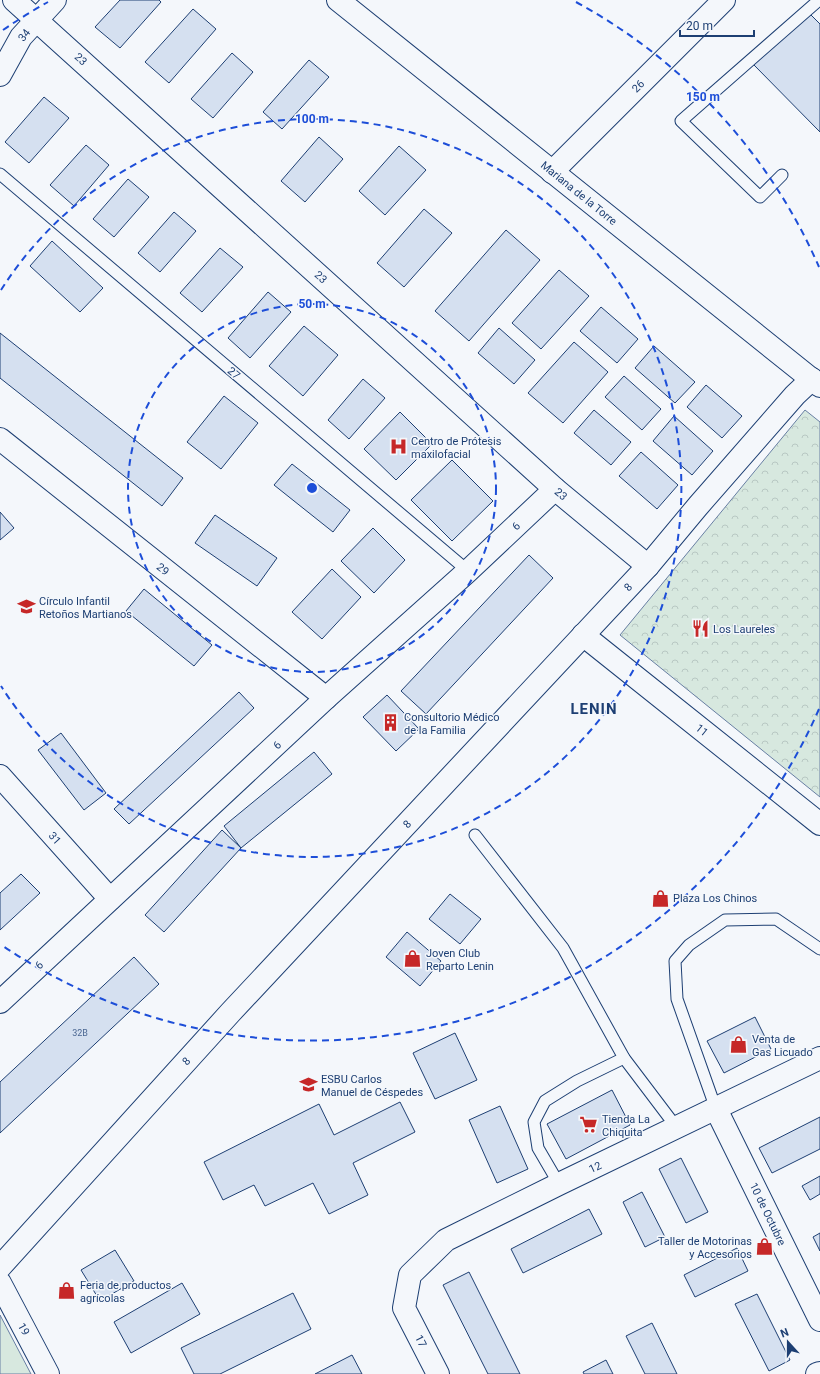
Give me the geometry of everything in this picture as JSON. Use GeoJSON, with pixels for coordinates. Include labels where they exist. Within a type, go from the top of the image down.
{"type":"FeatureCollection","features":[{"type":"Feature","properties":{"kind":"street","name":"23"},"geometry":{"type":"LineString","coordinates":[[14,0],[555,489],[648,566]]}},
{"type":"Feature","properties":{"kind":"street","name":"34"},"geometry":{"type":"LineString","coordinates":[[0,75],[22,37],[55,0]]}},
{"type":"Feature","properties":{"kind":"street","name":"Mariana de la Torre"},"geometry":{"type":"LineString","coordinates":[[338,0],[816,382]]}},
{"type":"Feature","properties":{"kind":"street","name":"26"},"geometry":{"type":"LineString","coordinates":[[552,172],[724,0]]}},
{"type":"Feature","properties":{"kind":"street","name":"8"},"geometry":{"type":"LineString","coordinates":[[0,1267],[230,1013],[648,566],[795,395],[816,382]]}},
{"type":"Feature","properties":{"kind":"street","name":"29"},"geometry":{"type":"LineString","coordinates":[[0,439],[326,698]]}},
{"type":"Feature","properties":{"kind":"street","name":"6"},"geometry":{"type":"LineString","coordinates":[[0,1002],[326,698],[468,571],[555,489]]}},
{"type":"Feature","properties":{"kind":"street","name":"11"},"geometry":{"type":"LineString","coordinates":[[584,635],[820,824]]}},
{"type":"Feature","properties":{"kind":"street","name":"31"},"geometry":{"type":"LineString","coordinates":[[0,776],[110,899]]}},
{"type":"Feature","properties":{"kind":"street","name":"12"},"geometry":{"type":"LineString","coordinates":[[404,1308],[410,1275],[446,1240],[820,1058]]}},
{"type":"Feature","properties":{"kind":"street","name":"10 de Octubre"},"geometry":{"type":"LineString","coordinates":[[716,1109],[820,1320]]}},
{"type":"Feature","properties":{"kind":"street","name":"19"},"geometry":{"type":"LineString","coordinates":[[0,1283],[48,1374]]}},
{"type":"Feature","properties":{"kind":"street","name":"17"},"geometry":{"type":"LineString","coordinates":[[404,1308],[438,1374]]}},
{"type":"Feature","properties":{"kind":"lane"},"geometry":{"type":"LineString","coordinates":[[782,175],[760,197],[681,121],[819,0]]}},
{"type":"Feature","properties":{"kind":"lane","name":"27"},"geometry":{"type":"LineString","coordinates":[[0,174],[468,571]]}},
{"type":"Feature","properties":{"kind":"lane"},"geometry":{"type":"LineString","coordinates":[[475,835],[564,948],[624,1058],[677,1128]]}},
{"type":"Feature","properties":{"kind":"lane"},"geometry":{"type":"LineString","coordinates":[[716,1109],[676,999],[675,961],[689,945],[725,920],[776,919],[820,949]]}},
{"type":"Feature","properties":{"kind":"lane"},"geometry":{"type":"LineString","coordinates":[[559,1184],[538,1148],[534,1122],[545,1101],[577,1081],[624,1058]]}},
{"type":"Feature","properties":{"kind":"green space"},"geometry":{"type":"Polygon","coordinates":[[[805,410],[820,422],[820,797],[620,635],[805,410]]]}},
{"type":"Feature","properties":{"kind":"green space"},"geometry":{"type":"Polygon","coordinates":[[[0,1315],[31,1374],[0,1374],[0,1315]]]}},
{"type":"Feature","properties":{"kind":"building"},"geometry":{"type":"Polygon","coordinates":[[[120,0],[159,0],[161,2],[120,48],[95,27],[120,0]]]}},
{"type":"Feature","properties":{"kind":"building"},"geometry":{"type":"Polygon","coordinates":[[[193,9],[216,29],[169,83],[145,62],[193,9]]]}},
{"type":"Feature","properties":{"kind":"building"},"geometry":{"type":"Polygon","coordinates":[[[807,11],[820,24],[820,132],[753,64],[807,11]]]}},
{"type":"Feature","properties":{"kind":"building"},"geometry":{"type":"Polygon","coordinates":[[[232,53],[253,72],[213,118],[191,99],[232,53]]]}},
{"type":"Feature","properties":{"kind":"building"},"geometry":{"type":"Polygon","coordinates":[[[309,60],[329,77],[282,129],[263,112],[309,60]]]}},
{"type":"Feature","properties":{"kind":"building"},"geometry":{"type":"Polygon","coordinates":[[[44,97],[69,118],[29,163],[5,142],[44,97]]]}},
{"type":"Feature","properties":{"kind":"building"},"geometry":{"type":"Polygon","coordinates":[[[319,137],[343,159],[305,202],[281,181],[319,137]]]}},
{"type":"Feature","properties":{"kind":"building"},"geometry":{"type":"Polygon","coordinates":[[[86,145],[109,165],[74,206],[50,185],[86,145]]]}},
{"type":"Feature","properties":{"kind":"building"},"geometry":{"type":"Polygon","coordinates":[[[399,146],[426,170],[385,215],[359,191],[399,146]]]}},
{"type":"Feature","properties":{"kind":"building"},"geometry":{"type":"Polygon","coordinates":[[[128,179],[149,197],[114,237],[93,219],[128,179]]]}},
{"type":"Feature","properties":{"kind":"building"},"geometry":{"type":"Polygon","coordinates":[[[424,209],[452,233],[404,287],[377,263],[424,209]]]}},
{"type":"Feature","properties":{"kind":"building"},"geometry":{"type":"Polygon","coordinates":[[[174,212],[196,231],[160,272],[138,253],[174,212]]]}},
{"type":"Feature","properties":{"kind":"building"},"geometry":{"type":"Polygon","coordinates":[[[506,230],[540,260],[469,341],[435,311],[506,230]]]}},
{"type":"Feature","properties":{"kind":"building"},"geometry":{"type":"Polygon","coordinates":[[[52,241],[103,288],[80,312],[30,266],[52,241]]]}},
{"type":"Feature","properties":{"kind":"building"},"geometry":{"type":"Polygon","coordinates":[[[220,248],[243,267],[202,312],[180,293],[220,248]]]}},
{"type":"Feature","properties":{"kind":"building"},"geometry":{"type":"Polygon","coordinates":[[[559,270],[589,296],[541,349],[512,323],[559,270]]]}},
{"type":"Feature","properties":{"kind":"building"},"geometry":{"type":"Polygon","coordinates":[[[268,292],[291,312],[250,358],[228,338],[268,292]]]}},
{"type":"Feature","properties":{"kind":"building"},"geometry":{"type":"Polygon","coordinates":[[[601,307],[638,339],[617,363],[580,331],[601,307]]]}},
{"type":"Feature","properties":{"kind":"building"},"geometry":{"type":"Polygon","coordinates":[[[304,326],[338,355],[303,396],[269,366],[304,326]]]}},
{"type":"Feature","properties":{"kind":"building"},"geometry":{"type":"Polygon","coordinates":[[[499,328],[535,360],[514,384],[478,353],[499,328]]]}},
{"type":"Feature","properties":{"kind":"building"},"geometry":{"type":"Polygon","coordinates":[[[0,333],[183,478],[162,506],[0,378],[0,333]]]}},
{"type":"Feature","properties":{"kind":"building"},"geometry":{"type":"Polygon","coordinates":[[[574,342],[608,372],[563,423],[528,393],[574,342]]]}},
{"type":"Feature","properties":{"kind":"building"},"geometry":{"type":"Polygon","coordinates":[[[654,346],[695,382],[675,403],[635,368],[654,346]]]}},
{"type":"Feature","properties":{"kind":"building"},"geometry":{"type":"Polygon","coordinates":[[[624,376],[661,409],[642,430],[605,397],[624,376]]]}},
{"type":"Feature","properties":{"kind":"building"},"geometry":{"type":"Polygon","coordinates":[[[363,379],[385,398],[349,439],[328,420],[363,379]]]}},
{"type":"Feature","properties":{"kind":"building"},"geometry":{"type":"Polygon","coordinates":[[[706,385],[742,416],[722,438],[687,407],[706,385]]]}},
{"type":"Feature","properties":{"kind":"building"},"geometry":{"type":"Polygon","coordinates":[[[224,396],[258,423],[221,469],[187,442],[224,396]]]}},
{"type":"Feature","properties":{"kind":"building"},"geometry":{"type":"Polygon","coordinates":[[[594,410],[631,442],[611,465],[574,433],[594,410]]]}},
{"type":"Feature","properties":{"kind":"building","name":"Centro de Prótesis maxilofacial"},"geometry":{"type":"Polygon","coordinates":[[[400,412],[432,444],[396,480],[364,449],[400,412]]]}},
{"type":"Feature","properties":{"kind":"building"},"geometry":{"type":"Polygon","coordinates":[[[674,416],[713,451],[692,475],[653,441],[674,416]]]}},
{"type":"Feature","properties":{"kind":"building"},"geometry":{"type":"Polygon","coordinates":[[[641,452],[678,485],[657,509],[619,476],[641,452]]]}},
{"type":"Feature","properties":{"kind":"building"},"geometry":{"type":"Polygon","coordinates":[[[452,460],[493,501],[452,541],[411,500],[452,460]]]}},
{"type":"Feature","properties":{"kind":"building"},"geometry":{"type":"Polygon","coordinates":[[[292,464],[350,510],[333,532],[274,485],[292,464]]]}},
{"type":"Feature","properties":{"kind":"building"},"geometry":{"type":"Polygon","coordinates":[[[0,512],[14,528],[0,540],[0,512]]]}},
{"type":"Feature","properties":{"kind":"building"},"geometry":{"type":"Polygon","coordinates":[[[215,515],[277,558],[257,586],[195,543],[215,515]]]}},
{"type":"Feature","properties":{"kind":"building"},"geometry":{"type":"Polygon","coordinates":[[[373,528],[405,560],[374,593],[341,561],[373,528]]]}},
{"type":"Feature","properties":{"kind":"building"},"geometry":{"type":"Polygon","coordinates":[[[529,555],[553,578],[426,714],[401,691],[529,555]]]}},
{"type":"Feature","properties":{"kind":"building"},"geometry":{"type":"Polygon","coordinates":[[[332,569],[361,597],[322,639],[292,612],[332,569]]]}},
{"type":"Feature","properties":{"kind":"building"},"geometry":{"type":"Polygon","coordinates":[[[144,589],[212,645],[194,666],[126,611],[144,589]]]}},
{"type":"Feature","properties":{"kind":"building"},"geometry":{"type":"Polygon","coordinates":[[[239,692],[254,708],[129,824],[114,809],[239,692]]]}},
{"type":"Feature","properties":{"kind":"building","name":"Consultorio Médico de la Familia"},"geometry":{"type":"Polygon","coordinates":[[[387,695],[419,729],[396,751],[363,717],[387,695]]]}},
{"type":"Feature","properties":{"kind":"building"},"geometry":{"type":"Polygon","coordinates":[[[61,733],[106,793],[84,810],[38,750],[61,733]]]}},
{"type":"Feature","properties":{"kind":"building"},"geometry":{"type":"Polygon","coordinates":[[[314,752],[332,774],[241,848],[224,826],[314,752]]]}},
{"type":"Feature","properties":{"kind":"building"},"geometry":{"type":"Polygon","coordinates":[[[222,830],[241,848],[164,932],[145,915],[222,830]]]}},
{"type":"Feature","properties":{"kind":"building"},"geometry":{"type":"Polygon","coordinates":[[[21,874],[40,893],[0,930],[0,893],[21,874]]]}},
{"type":"Feature","properties":{"kind":"building"},"geometry":{"type":"Polygon","coordinates":[[[450,894],[481,919],[460,944],[429,919],[450,894]]]}},
{"type":"Feature","properties":{"kind":"building","name":"Joven Club Reparto Lenin"},"geometry":{"type":"Polygon","coordinates":[[[407,932],[441,961],[420,986],[386,957],[407,932]]]}},
{"type":"Feature","properties":{"kind":"building"},"geometry":{"type":"Polygon","coordinates":[[[134,957],[159,984],[0,1133],[0,1082],[134,957]]]}},
{"type":"Feature","properties":{"kind":"building","name":"Venta de Gas Licuado"},"geometry":{"type":"Polygon","coordinates":[[[755,1017],[771,1049],[724,1073],[707,1041],[755,1017]]]}},
{"type":"Feature","properties":{"kind":"building"},"geometry":{"type":"Polygon","coordinates":[[[455,1033],[477,1080],[435,1099],[413,1053],[455,1033]]]}},
{"type":"Feature","properties":{"kind":"building","name":"Tienda La Chiquita"},"geometry":{"type":"Polygon","coordinates":[[[612,1090],[630,1125],[566,1159],[547,1124],[612,1090]]]}},
{"type":"Feature","properties":{"kind":"building"},"geometry":{"type":"Polygon","coordinates":[[[400,1102],[415,1132],[353,1163],[368,1195],[329,1214],[313,1183],[265,1206],[254,1185],[223,1200],[204,1162],[319,1104],[334,1135],[400,1102]]]}},
{"type":"Feature","properties":{"kind":"building"},"geometry":{"type":"Polygon","coordinates":[[[500,1106],[528,1169],[497,1183],[469,1120],[500,1106]]]}},
{"type":"Feature","properties":{"kind":"building"},"geometry":{"type":"Polygon","coordinates":[[[820,1117],[820,1149],[772,1173],[759,1148],[820,1117]]]}},
{"type":"Feature","properties":{"kind":"building"},"geometry":{"type":"Polygon","coordinates":[[[681,1158],[708,1212],[686,1223],[659,1169],[681,1158]]]}},
{"type":"Feature","properties":{"kind":"building"},"geometry":{"type":"Polygon","coordinates":[[[820,1176],[820,1194],[810,1200],[802,1186],[820,1176]]]}},
{"type":"Feature","properties":{"kind":"building"},"geometry":{"type":"Polygon","coordinates":[[[642,1192],[665,1237],[645,1247],[623,1202],[642,1192]]]}},
{"type":"Feature","properties":{"kind":"building"},"geometry":{"type":"Polygon","coordinates":[[[589,1209],[602,1234],[523,1273],[511,1249],[589,1209]]]}},
{"type":"Feature","properties":{"kind":"building"},"geometry":{"type":"Polygon","coordinates":[[[820,1233],[820,1251],[813,1237],[820,1233]]]}},
{"type":"Feature","properties":{"kind":"building"},"geometry":{"type":"Polygon","coordinates":[[[737,1248],[748,1271],[695,1297],[684,1275],[737,1248]]]}},
{"type":"Feature","properties":{"kind":"building"},"geometry":{"type":"Polygon","coordinates":[[[115,1250],[134,1281],[100,1301],[81,1270],[115,1250]]]}},
{"type":"Feature","properties":{"kind":"building"},"geometry":{"type":"Polygon","coordinates":[[[469,1272],[520,1374],[488,1374],[443,1285],[469,1272]]]}},
{"type":"Feature","properties":{"kind":"building"},"geometry":{"type":"Polygon","coordinates":[[[182,1283],[200,1314],[131,1353],[114,1322],[182,1283]]]}},
{"type":"Feature","properties":{"kind":"building"},"geometry":{"type":"Polygon","coordinates":[[[293,1293],[311,1329],[220,1374],[194,1374],[181,1348],[293,1293]]]}},
{"type":"Feature","properties":{"kind":"building"},"geometry":{"type":"Polygon","coordinates":[[[757,1294],[790,1360],[769,1371],[735,1304],[757,1294]]]}},
{"type":"Feature","properties":{"kind":"building"},"geometry":{"type":"Polygon","coordinates":[[[652,1323],[677,1374],[645,1374],[626,1336],[652,1323]]]}},
{"type":"Feature","properties":{"kind":"building"},"geometry":{"type":"Polygon","coordinates":[[[352,1355],[362,1374],[315,1374],[352,1355]]]}},
{"type":"Feature","properties":{"kind":"building"},"geometry":{"type":"Polygon","coordinates":[[[606,1360],[613,1374],[584,1374],[583,1372],[606,1360]]]}},
{"type":"Feature","properties":{"kind":"place","name":"Centro de Prótesis maxilofacial"},"geometry":{"type":"Point","coordinates":[398,447]}},
{"type":"Feature","properties":{"kind":"place","name":"Círculo Infantil Retoños Martianos"},"geometry":{"type":"Point","coordinates":[26,607]}},
{"type":"Feature","properties":{"kind":"place","name":"Los Laureles"},"geometry":{"type":"Point","coordinates":[700,629]}},
{"type":"Feature","properties":{"kind":"place","name":"Consultorio Médico de la Familia"},"geometry":{"type":"Point","coordinates":[391,723]}},
{"type":"Feature","properties":{"kind":"place","name":"Plaza Los Chinos"},"geometry":{"type":"Point","coordinates":[660,898]}},
{"type":"Feature","properties":{"kind":"place","name":"Joven Club Reparto Lenin"},"geometry":{"type":"Point","coordinates":[413,959]}},
{"type":"Feature","properties":{"kind":"place","name":"Venta de Gas Licuado"},"geometry":{"type":"Point","coordinates":[739,1045]}},
{"type":"Feature","properties":{"kind":"place","name":"ESBU Carlos Manuel de Céspedes"},"geometry":{"type":"Point","coordinates":[308,1085]}},
{"type":"Feature","properties":{"kind":"place","name":"Tienda La Chiquita"},"geometry":{"type":"Point","coordinates":[589,1125]}},
{"type":"Feature","properties":{"kind":"place","name":"Taller de Motorinas y Accesorios"},"geometry":{"type":"Point","coordinates":[765,1247]}},
{"type":"Feature","properties":{"kind":"place","name":"Feria de productos agrícolas"},"geometry":{"type":"Point","coordinates":[67,1291]}},
{"type":"Feature","properties":{"kind":"district","name":"LENIN"},"geometry":{"type":"Point","coordinates":[594,709]}}]}
